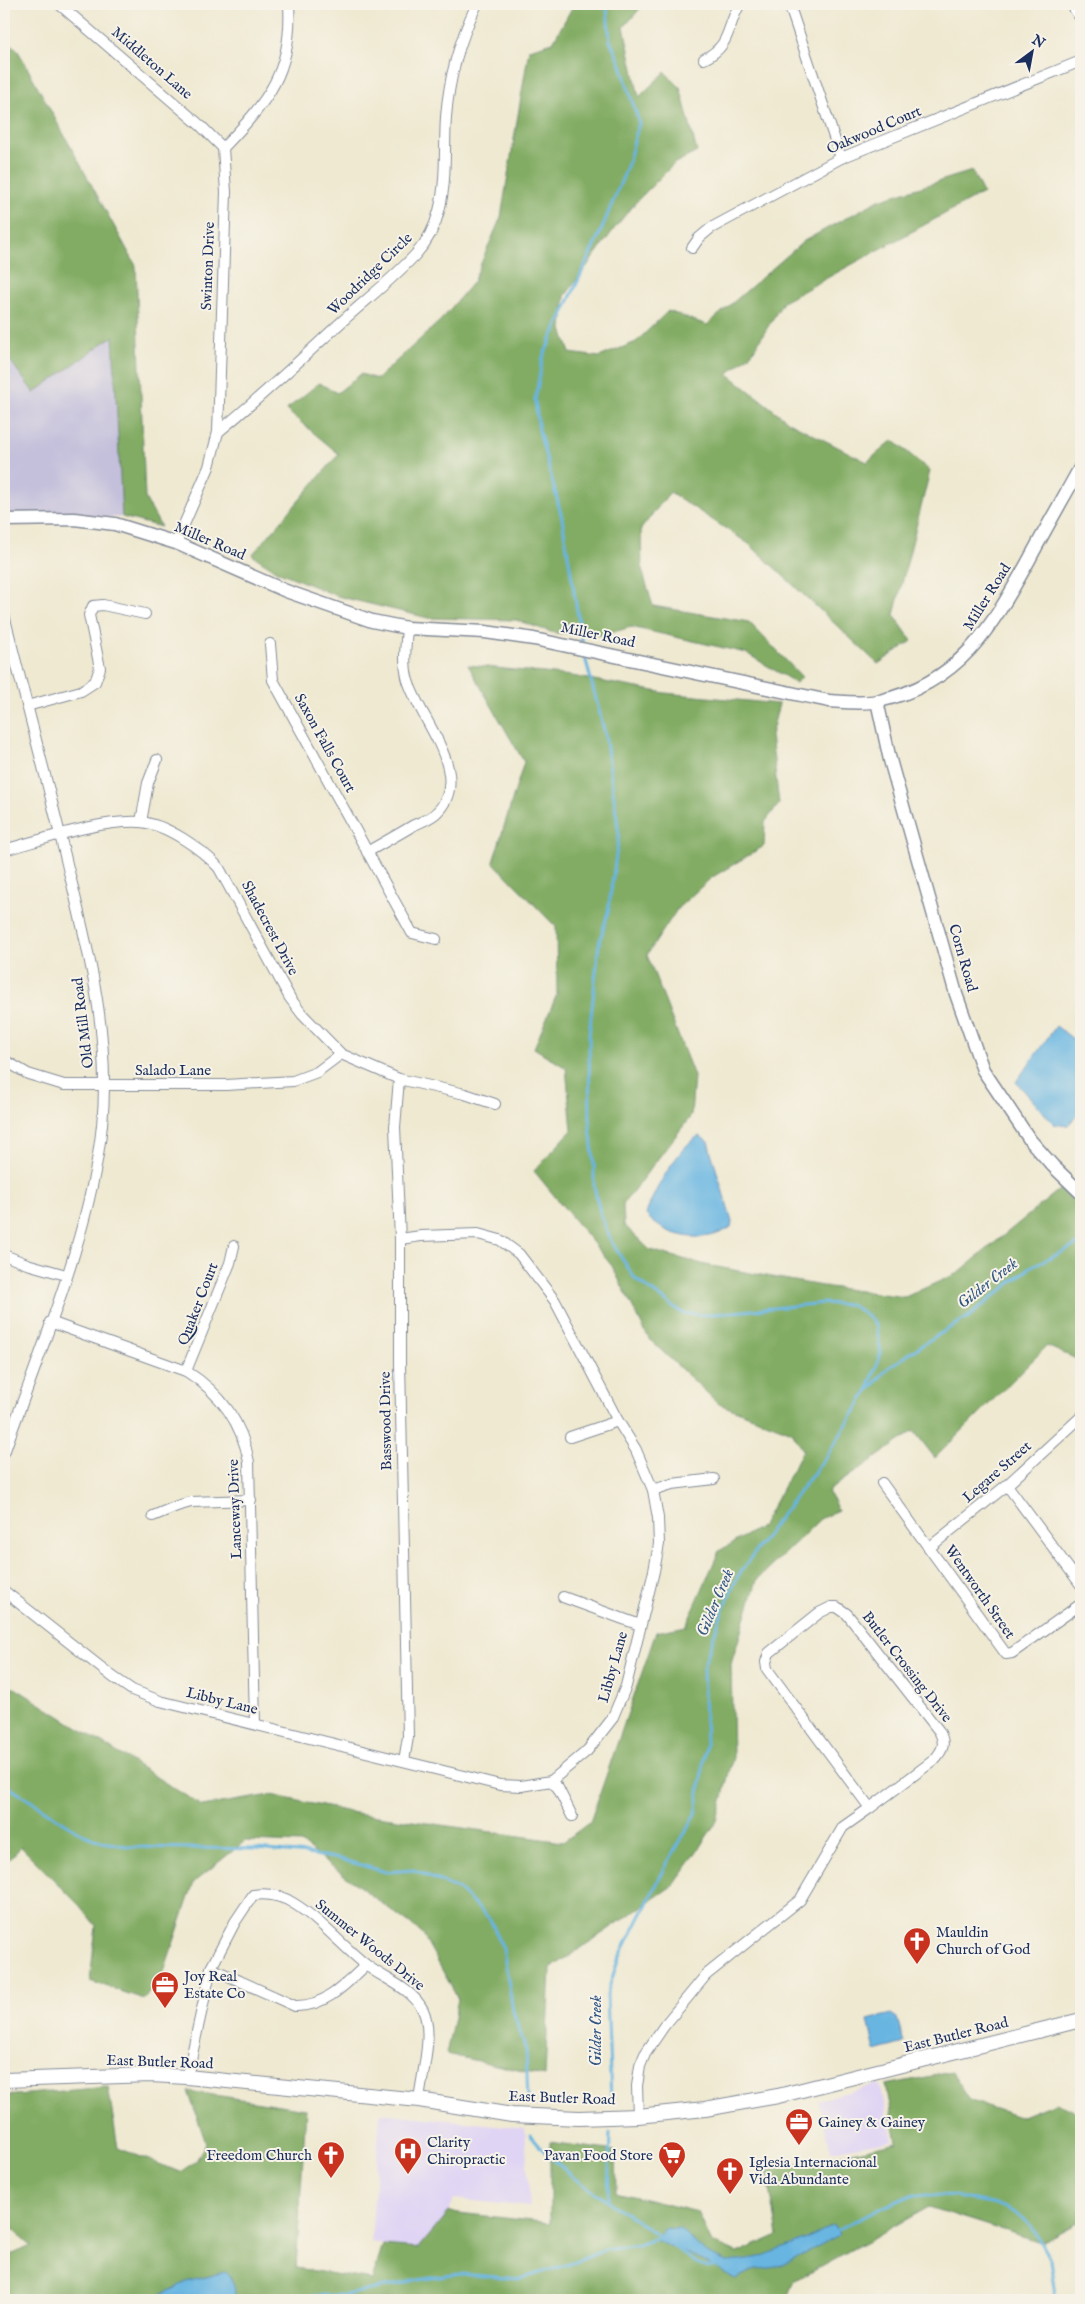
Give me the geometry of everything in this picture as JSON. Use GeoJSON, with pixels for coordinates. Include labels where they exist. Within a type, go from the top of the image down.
{"type":"FeatureCollection","features":[{"type":"Feature","properties":{"kind":"main road","name":"East Butler Road"},"geometry":{"type":"LineString","coordinates":[[4,2080],[151,2075],[187,2077],[419,2100],[532,2116],[580,2118],[638,2116],[705,2109],[778,2096],[1081,2020]]}},
{"type":"Feature","properties":{"kind":"street","name":"Middleton Lane"},"geometry":{"type":"LineString","coordinates":[[59,4],[202,126],[223,148]]}},
{"type":"Feature","properties":{"kind":"street"},"geometry":{"type":"LineString","coordinates":[[223,148],[268,96],[278,77],[288,48],[289,4]]}},
{"type":"Feature","properties":{"kind":"street","name":"Woodridge Circle"},"geometry":{"type":"LineString","coordinates":[[218,432],[256,401],[371,296],[416,254],[427,240],[436,223],[442,198],[446,116],[453,71],[459,46],[477,4]]}},
{"type":"Feature","properties":{"kind":"street"},"geometry":{"type":"LineString","coordinates":[[704,59],[717,52],[722,46],[740,4]]}},
{"type":"Feature","properties":{"kind":"street"},"geometry":{"type":"LineString","coordinates":[[789,4],[841,158]]}},
{"type":"Feature","properties":{"kind":"street"},"geometry":{"type":"LineString","coordinates":[[1071,4],[1081,19]]}},
{"type":"Feature","properties":{"kind":"street","name":"Oakwood Court"},"geometry":{"type":"LineString","coordinates":[[692,248],[711,228],[841,158],[1081,61]]}},
{"type":"Feature","properties":{"kind":"street","name":"Swinton Drive"},"geometry":{"type":"LineString","coordinates":[[176,543],[209,467],[218,432],[226,192],[223,148]]}},
{"type":"Feature","properties":{"kind":"street","name":"Miller Road"},"geometry":{"type":"LineString","coordinates":[[4,520],[52,518],[92,520],[140,530],[176,543],[286,591],[341,612],[372,621],[407,628],[485,632],[585,649],[829,701],[877,701],[902,695],[933,679],[970,651],[993,622],[1081,466]]}},
{"type":"Feature","properties":{"kind":"street"},"geometry":{"type":"LineString","coordinates":[[27,706],[81,691],[95,682],[100,668],[89,615],[92,606],[103,605],[145,614]]}},
{"type":"Feature","properties":{"kind":"street","name":"Old Mill Road"},"geometry":{"type":"LineString","coordinates":[[4,615],[88,947],[100,1008],[104,1050],[102,1124],[95,1171],[85,1216],[4,1453]]}},
{"type":"Feature","properties":{"kind":"street"},"geometry":{"type":"LineString","coordinates":[[367,852],[434,814],[445,798],[450,779],[448,765],[442,750],[407,677],[405,657],[407,628]]}},
{"type":"Feature","properties":{"kind":"street","name":"Saxon Falls Court"},"geometry":{"type":"LineString","coordinates":[[270,644],[273,680],[412,933],[436,939]]}},
{"type":"Feature","properties":{"kind":"street","name":"Corn Road"},"geometry":{"type":"LineString","coordinates":[[877,701],[890,760],[956,994],[983,1070],[1030,1140],[1081,1193]]}},
{"type":"Feature","properties":{"kind":"street"},"geometry":{"type":"LineString","coordinates":[[141,822],[148,783],[157,760]]}},
{"type":"Feature","properties":{"kind":"street","name":"Shadecrest Drive"},"geometry":{"type":"LineString","coordinates":[[4,850],[81,829],[141,822],[184,839],[206,854],[219,868],[290,998],[302,1014],[341,1054],[399,1079],[465,1094],[495,1104]]}},
{"type":"Feature","properties":{"kind":"street","name":"Salado Lane"},"geometry":{"type":"LineString","coordinates":[[4,1060],[28,1074],[54,1083],[75,1086],[226,1085],[293,1081],[317,1072],[341,1054]]}},
{"type":"Feature","properties":{"kind":"street","name":"Basswood Drive"},"geometry":{"type":"LineString","coordinates":[[399,1079],[395,1127],[400,1239],[400,1373],[408,1737],[404,1761]]}},
{"type":"Feature","properties":{"kind":"street","name":"Libby Lane"},"geometry":{"type":"LineString","coordinates":[[4,1591],[113,1677],[132,1690],[160,1701],[255,1724],[307,1739],[500,1785],[521,1786],[551,1781],[587,1751],[612,1719],[626,1686],[659,1544],[658,1518],[653,1490],[636,1450],[618,1421],[555,1301],[540,1279],[508,1244],[478,1234],[421,1236],[400,1239]]}},
{"type":"Feature","properties":{"kind":"street","name":"Quaker Court"},"geometry":{"type":"LineString","coordinates":[[186,1372],[230,1263],[234,1246]]}},
{"type":"Feature","properties":{"kind":"street"},"geometry":{"type":"LineString","coordinates":[[4,1255],[27,1264],[66,1275]]}},
{"type":"Feature","properties":{"kind":"street","name":"Lanceway Drive"},"geometry":{"type":"LineString","coordinates":[[50,1322],[186,1372],[204,1383],[215,1393],[230,1411],[240,1430],[249,1462],[251,1500],[255,1724]]}},
{"type":"Feature","properties":{"kind":"street","name":"Legare Street"},"geometry":{"type":"LineString","coordinates":[[930,1547],[1007,1485],[1080,1419]]}},
{"type":"Feature","properties":{"kind":"street"},"geometry":{"type":"LineString","coordinates":[[570,1437],[618,1421]]}},
{"type":"Feature","properties":{"kind":"street"},"geometry":{"type":"LineString","coordinates":[[653,1490],[672,1484],[714,1480]]}},
{"type":"Feature","properties":{"kind":"street"},"geometry":{"type":"LineString","coordinates":[[882,1483],[930,1547]]}},
{"type":"Feature","properties":{"kind":"street"},"geometry":{"type":"LineString","coordinates":[[1007,1485],[1081,1585]]}},
{"type":"Feature","properties":{"kind":"street"},"geometry":{"type":"LineString","coordinates":[[153,1516],[191,1502],[251,1500]]}},
{"type":"Feature","properties":{"kind":"street","name":"Wentworth Street"},"geometry":{"type":"LineString","coordinates":[[930,1547],[1006,1654],[1012,1653],[1081,1604]]}},
{"type":"Feature","properties":{"kind":"street"},"geometry":{"type":"LineString","coordinates":[[563,1597],[640,1625]]}},
{"type":"Feature","properties":{"kind":"street","name":"Butler Crossing Drive"},"geometry":{"type":"LineString","coordinates":[[638,2116],[637,2086],[640,2066],[645,2054],[664,2026],[706,1975],[800,1900],[842,1827],[870,1808],[934,1760],[941,1752],[944,1742],[939,1731],[847,1614],[837,1607],[831,1607],[811,1619],[769,1653],[766,1662],[767,1669],[870,1808]]}},
{"type":"Feature","properties":{"kind":"street"},"geometry":{"type":"LineString","coordinates":[[551,1781],[558,1788],[572,1816]]}},
{"type":"Feature","properties":{"kind":"street","name":"Summer Woods Drive"},"geometry":{"type":"LineString","coordinates":[[187,2077],[211,1968],[246,1904],[253,1895],[274,1895],[292,1902],[328,1929],[366,1965],[403,1989],[422,2008],[428,2031],[419,2100]]}},
{"type":"Feature","properties":{"kind":"street"},"geometry":{"type":"LineString","coordinates":[[211,1968],[296,2006],[306,2006],[313,2005],[343,1986],[366,1965]]}},
{"type":"Feature","properties":{"kind":"shaded area"},"geometry":{"type":"Polygon","coordinates":[[[113,336],[122,517],[4,523],[4,352],[34,393],[113,336]]]}},
{"type":"Feature","properties":{"kind":"shaded area"},"geometry":{"type":"Polygon","coordinates":[[[880,2084],[893,2140],[831,2151],[818,2100],[880,2084]]]}},
{"type":"Feature","properties":{"kind":"shaded area"},"geometry":{"type":"Polygon","coordinates":[[[380,2113],[525,2128],[530,2207],[454,2199],[449,2212],[419,2248],[371,2242],[380,2113]]]}},
{"type":"Feature","properties":{"kind":"green space"},"geometry":{"type":"Polygon","coordinates":[[[574,4],[644,4],[624,27],[639,97],[665,72],[680,87],[697,152],[675,163],[636,202],[565,296],[562,329],[570,353],[599,357],[636,342],[668,311],[707,325],[804,241],[879,200],[972,171],[983,193],[783,302],[752,353],[728,374],[789,422],[867,462],[893,440],[930,471],[894,615],[912,641],[878,664],[749,544],[670,492],[641,529],[642,570],[653,606],[749,622],[802,677],[796,683],[746,653],[631,627],[603,635],[554,633],[516,620],[428,618],[337,596],[277,571],[252,555],[339,454],[286,410],[319,383],[337,393],[361,374],[377,379],[441,320],[473,282],[501,217],[529,49],[553,42],[574,4]]]}},
{"type":"Feature","properties":{"kind":"green space"},"geometry":{"type":"Polygon","coordinates":[[[4,39],[17,49],[136,266],[145,498],[161,527],[122,517],[113,336],[34,393],[4,352],[4,206],[7,196],[4,191],[4,39]]]}},
{"type":"Feature","properties":{"kind":"green space"},"geometry":{"type":"Polygon","coordinates":[[[468,665],[572,676],[665,693],[779,704],[771,735],[779,804],[765,822],[764,846],[711,878],[678,908],[647,955],[694,1076],[691,1116],[623,1204],[624,1225],[650,1250],[706,1265],[822,1286],[905,1297],[958,1273],[1060,1189],[1081,1206],[1081,1361],[1047,1346],[935,1458],[914,1431],[828,1491],[838,1510],[820,1519],[757,1580],[731,1664],[733,1756],[717,1821],[675,1884],[550,1969],[545,2076],[446,2054],[458,1999],[422,1933],[301,1843],[245,1841],[194,1882],[163,1974],[144,1999],[90,1981],[96,1926],[80,1906],[21,1847],[4,1865],[4,1752],[9,1737],[4,1733],[4,1681],[202,1806],[271,1795],[355,1813],[563,1842],[590,1822],[656,1632],[686,1626],[719,1551],[762,1526],[803,1450],[792,1432],[719,1404],[649,1339],[612,1266],[534,1171],[572,1130],[566,1068],[534,1048],[557,994],[556,927],[493,862],[524,762],[468,665]]]}},
{"type":"Feature","properties":{"kind":"green space"},"geometry":{"type":"Polygon","coordinates":[[[952,2072],[971,2101],[1020,2117],[1055,2103],[1072,2110],[1081,2117],[1081,2221],[1041,2242],[929,2207],[794,2281],[786,2300],[4,2300],[4,2258],[31,2246],[4,2221],[4,2096],[108,2087],[118,2148],[180,2172],[196,2161],[206,2143],[188,2091],[306,2109],[296,2268],[372,2280],[383,2245],[419,2248],[449,2212],[550,2223],[550,2142],[615,2151],[616,2192],[698,2212],[711,2242],[737,2253],[778,2235],[767,2171],[897,2142],[886,2085],[952,2072]]]}},
{"type":"Feature","properties":{"kind":"water"},"geometry":{"type":"Polygon","coordinates":[[[1056,1026],[1081,1045],[1081,1112],[1067,1126],[1054,1124],[1016,1082],[1056,1026]]]}},
{"type":"Feature","properties":{"kind":"water"},"geometry":{"type":"Polygon","coordinates":[[[700,1136],[708,1142],[732,1222],[731,1227],[721,1233],[710,1236],[698,1237],[675,1234],[654,1223],[646,1215],[660,1183],[676,1158],[693,1140],[700,1136]]]}},
{"type":"Feature","properties":{"kind":"water"},"geometry":{"type":"Polygon","coordinates":[[[891,2014],[897,2018],[904,2043],[875,2051],[868,2020],[891,2014]]]}},
{"type":"Feature","properties":{"kind":"water"},"geometry":{"type":"Polygon","coordinates":[[[833,2225],[839,2235],[783,2265],[756,2269],[735,2279],[703,2260],[657,2241],[664,2228],[680,2229],[706,2253],[727,2262],[747,2260],[765,2255],[809,2238],[833,2225]]]}},
{"type":"Feature","properties":{"kind":"water"},"geometry":{"type":"Polygon","coordinates":[[[225,2272],[231,2278],[234,2285],[235,2300],[149,2300],[189,2281],[225,2272]]]}},
{"type":"Feature","properties":{"kind":"waterway"},"geometry":{"type":"LineString","coordinates":[[583,647],[562,518],[539,430],[535,400],[543,357],[600,233],[627,167],[639,123],[620,62],[610,41],[608,4]]}},
{"type":"Feature","properties":{"kind":"waterway"},"geometry":{"type":"LineString","coordinates":[[584,653],[605,734],[619,834],[608,912],[599,944],[589,1035],[590,1127],[594,1186],[600,1213],[611,1241],[635,1279],[682,1313],[704,1315],[824,1303],[851,1305],[868,1316],[876,1326],[881,1353],[867,1392]]}},
{"type":"Feature","properties":{"kind":"waterway","name":"Gilder Creek"},"geometry":{"type":"LineString","coordinates":[[611,2101],[607,1994],[618,1960],[668,1862],[696,1814],[706,1744],[703,1668],[722,1612],[738,1576],[828,1454],[867,1392],[887,1369],[968,1317],[1032,1266],[1081,1243]]}},
{"type":"Feature","properties":{"kind":"waterway"},"geometry":{"type":"LineString","coordinates":[[4,1784],[84,1835],[103,1842],[132,1847],[257,1849],[307,1854],[340,1859],[386,1872],[414,1870],[458,1889],[490,1919],[503,1949],[513,2011],[526,2050],[528,2100]]}},
{"type":"Feature","properties":{"kind":"waterway","name":"Gilder Creek"},"geometry":{"type":"LineString","coordinates":[[608,2199],[610,2133]]}},
{"type":"Feature","properties":{"kind":"waterway"},"geometry":{"type":"LineString","coordinates":[[530,2135],[559,2165],[575,2178],[663,2239]]}},
{"type":"Feature","properties":{"kind":"waterway","name":"Gilder Creek"},"geometry":{"type":"LineString","coordinates":[[835,2232],[879,2209],[914,2194],[957,2197],[996,2204],[1022,2217],[1031,2226],[1051,2260],[1057,2300]]}},
{"type":"Feature","properties":{"kind":"waterway"},"geometry":{"type":"LineString","coordinates":[[270,2300],[284,2296],[345,2295],[424,2279],[460,2274],[520,2279],[573,2263],[605,2250],[638,2245],[659,2237]]}},
{"type":"Feature","properties":{"kind":"waterway","name":"Gilder Creek"},"geometry":{"type":"LineString","coordinates":[[674,2247],[701,2266],[719,2267]]}},
{"type":"Feature","properties":{"kind":"place","name":"Mauldin Church of God"},"geometry":{"type":"Point","coordinates":[917,1965]}},
{"type":"Feature","properties":{"kind":"place","name":"Joy Real Estate Co"},"geometry":{"type":"Point","coordinates":[165,2009]}},
{"type":"Feature","properties":{"kind":"place","name":"Gainey & Gainey"},"geometry":{"type":"Point","coordinates":[799,2146]}},
{"type":"Feature","properties":{"kind":"place","name":"Clarity Chiropractic"},"geometry":{"type":"Point","coordinates":[408,2175]}},
{"type":"Feature","properties":{"kind":"place","name":"Freedom Church"},"geometry":{"type":"Point","coordinates":[331,2179]}},
{"type":"Feature","properties":{"kind":"place","name":"Pavan Food Store"},"geometry":{"type":"Point","coordinates":[672,2179]}},
{"type":"Feature","properties":{"kind":"place","name":"Iglesia Internacional Vida Abundante"},"geometry":{"type":"Point","coordinates":[730,2195]}}]}
